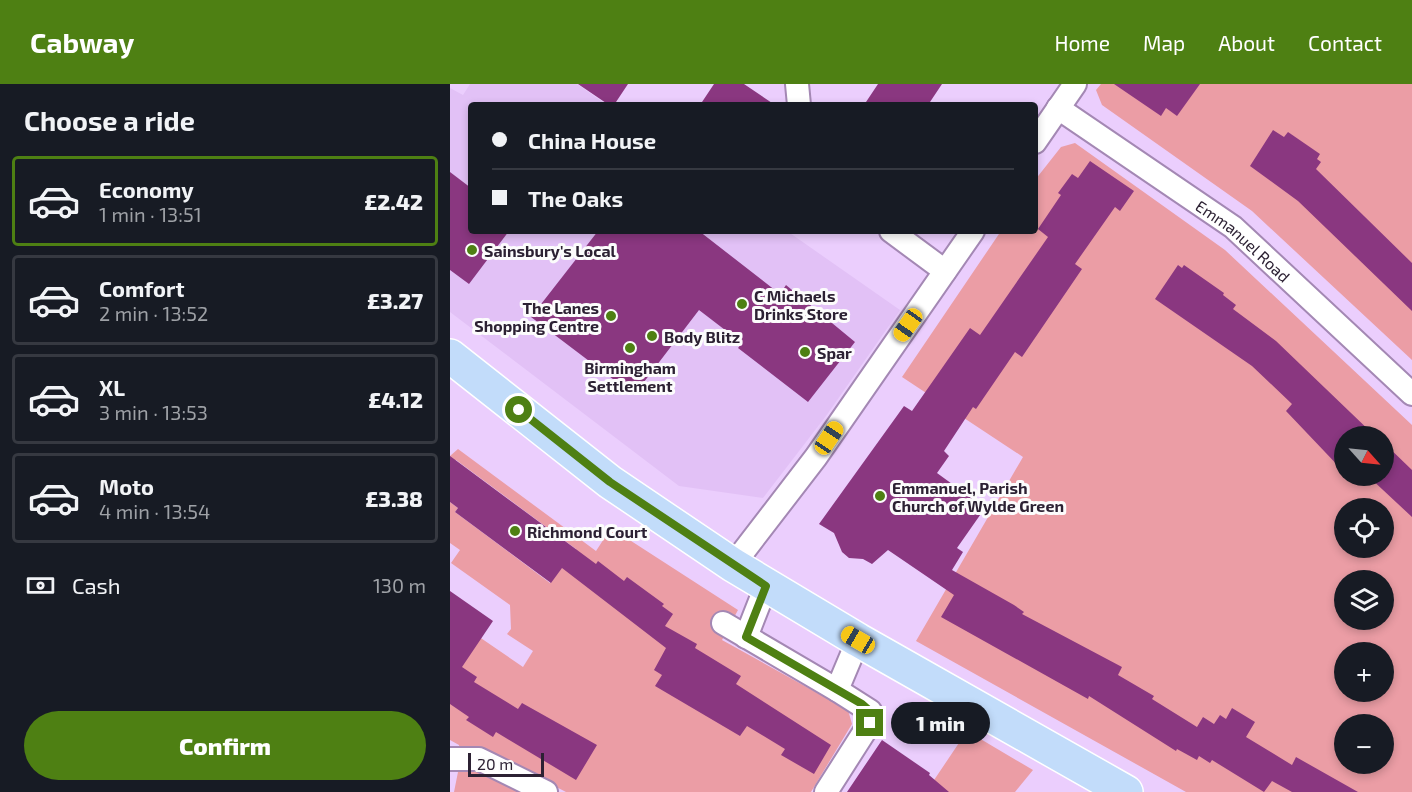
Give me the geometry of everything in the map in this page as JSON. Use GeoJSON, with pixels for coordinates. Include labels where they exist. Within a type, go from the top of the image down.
{"type":"FeatureCollection","features":[{"type":"Feature","properties":{"kind":"main road"},"geometry":{"type":"LineString","coordinates":[[450,356],[610,482],[733,565],[858,640],[1126,792]]}},
{"type":"Feature","properties":{"kind":"street"},"geometry":{"type":"LineString","coordinates":[[797,84],[799,102]]}},
{"type":"Feature","properties":{"kind":"street"},"geometry":{"type":"LineString","coordinates":[[1038,138],[1075,84]]}},
{"type":"Feature","properties":{"kind":"street","name":"Emmanuel Road"},"geometry":{"type":"LineString","coordinates":[[1058,108],[1233,227],[1412,394]]}},
{"type":"Feature","properties":{"kind":"street"},"geometry":{"type":"LineString","coordinates":[[895,234],[945,271]]}},
{"type":"Feature","properties":{"kind":"street"},"geometry":{"type":"LineString","coordinates":[[733,565],[816,458],[971,234]]}},
{"type":"Feature","properties":{"kind":"street"},"geometry":{"type":"LineString","coordinates":[[746,637],[766,586]]}},
{"type":"Feature","properties":{"kind":"street"},"geometry":{"type":"LineString","coordinates":[[723,623],[870,711],[870,723],[826,792]]}},
{"type":"Feature","properties":{"kind":"street"},"geometry":{"type":"LineString","coordinates":[[837,690],[858,640]]}},
{"type":"Feature","properties":{"kind":"street"},"geometry":{"type":"LineString","coordinates":[[450,759],[479,759],[546,792]]}},
{"type":"Feature","properties":{"kind":"shaded area"},"geometry":{"type":"Polygon","coordinates":[[[470,84],[577,84],[603,102],[468,102],[468,234],[791,234],[900,310],[826,416],[763,498],[679,486],[450,312],[450,88],[463,95],[470,84]]]}},
{"type":"Feature","properties":{"kind":"shaded area"},"geometry":{"type":"Polygon","coordinates":[[[1101,84],[1412,84],[1412,360],[1252,211],[1102,105],[1096,90],[1101,84]]]}},
{"type":"Feature","properties":{"kind":"shaded area"},"geometry":{"type":"Polygon","coordinates":[[[1075,143],[1225,250],[1412,425],[1412,792],[1186,792],[916,641],[1023,457],[902,377],[999,234],[1038,234],[1038,176],[1061,147],[1075,143]]]}},
{"type":"Feature","properties":{"kind":"shaded area"},"geometry":{"type":"Polygon","coordinates":[[[458,449],[596,551],[611,528],[738,610],[722,640],[848,710],[852,724],[811,792],[566,792],[487,751],[460,750],[459,745],[450,740],[450,617],[523,667],[533,651],[507,634],[511,629],[510,605],[451,563],[460,550],[450,543],[450,502],[458,508],[455,512],[550,583],[576,549],[456,460],[450,467],[450,456],[458,449]]]}},
{"type":"Feature","properties":{"kind":"shaded area"},"geometry":{"type":"Polygon","coordinates":[[[967,731],[1033,770],[1015,792],[926,792],[967,731]]]}},
{"type":"Feature","properties":{"kind":"shaded area"},"geometry":{"type":"Polygon","coordinates":[[[481,769],[527,792],[454,792],[458,772],[481,769]]]}},
{"type":"Feature","properties":{"kind":"building"},"geometry":{"type":"Polygon","coordinates":[[[578,84],[628,84],[616,102],[605,102],[578,84]]]}},
{"type":"Feature","properties":{"kind":"building"},"geometry":{"type":"Polygon","coordinates":[[[714,84],[744,84],[771,102],[702,102],[714,84]]]}},
{"type":"Feature","properties":{"kind":"building"},"geometry":{"type":"Polygon","coordinates":[[[878,84],[942,84],[930,102],[866,102],[878,84]]]}},
{"type":"Feature","properties":{"kind":"building"},"geometry":{"type":"Polygon","coordinates":[[[1114,84],[1200,84],[1177,116],[1166,108],[1161,116],[1114,84]]]}},
{"type":"Feature","properties":{"kind":"building"},"geometry":{"type":"Polygon","coordinates":[[[1273,130],[1284,137],[1288,132],[1320,154],[1317,159],[1321,162],[1316,169],[1412,263],[1412,311],[1298,201],[1250,166],[1273,130]]]}},
{"type":"Feature","properties":{"kind":"building"},"geometry":{"type":"Polygon","coordinates":[[[1090,161],[1134,191],[1120,211],[1115,207],[1075,264],[1082,269],[1022,357],[1015,352],[976,409],[973,407],[944,451],[949,456],[937,473],[985,508],[957,548],[963,552],[952,570],[1014,605],[1024,612],[1022,614],[1122,667],[1118,675],[1154,696],[1152,699],[1197,727],[1203,717],[1214,724],[1220,715],[1226,719],[1232,708],[1255,722],[1246,737],[1292,765],[1296,757],[1358,792],[1292,792],[1272,781],[1264,792],[1212,760],[1210,763],[1199,756],[1197,760],[1177,749],[1176,751],[1089,696],[1088,699],[941,617],[954,595],[888,550],[872,564],[863,559],[849,558],[842,552],[834,533],[819,524],[904,406],[912,411],[970,328],[980,335],[1048,237],[1038,229],[1061,195],[1058,193],[1072,174],[1078,178],[1090,161]]]}},
{"type":"Feature","properties":{"kind":"building","name":"Sainsbury's Local"},"geometry":{"type":"Polygon","coordinates":[[[450,172],[468,186],[468,234],[507,234],[469,284],[450,270],[450,172]]]}},
{"type":"Feature","properties":{"kind":"building","name":"The Lanes Shopping Centre"},"geometry":{"type":"Polygon","coordinates":[[[596,234],[703,234],[780,294],[786,285],[855,342],[808,402],[738,348],[742,343],[699,310],[634,395],[531,317],[596,234]]]}},
{"type":"Feature","properties":{"kind":"building"},"geometry":{"type":"Polygon","coordinates":[[[1178,265],[1182,268],[1184,265],[1224,293],[1223,295],[1236,305],[1233,309],[1276,341],[1365,426],[1334,426],[1334,461],[1286,411],[1292,404],[1252,366],[1155,299],[1178,265]]]}},
{"type":"Feature","properties":{"kind":"building"},"geometry":{"type":"Polygon","coordinates":[[[1394,453],[1412,470],[1412,517],[1379,486],[1394,486],[1394,453]]]}},
{"type":"Feature","properties":{"kind":"building"},"geometry":{"type":"Polygon","coordinates":[[[450,456],[596,564],[598,561],[624,581],[627,577],[664,604],[662,606],[673,614],[665,626],[697,644],[695,648],[741,676],[736,684],[831,745],[814,774],[781,755],[785,749],[747,726],[740,736],[655,686],[662,675],[654,670],[666,648],[562,568],[551,583],[455,512],[458,508],[450,502],[450,456]]]}},
{"type":"Feature","properties":{"kind":"building"},"geometry":{"type":"Polygon","coordinates":[[[450,591],[493,621],[462,667],[477,677],[474,682],[518,709],[522,703],[597,745],[576,780],[496,732],[493,737],[466,720],[469,717],[450,704],[450,591]]]}},
{"type":"Feature","properties":{"kind":"building"},"geometry":{"type":"Polygon","coordinates":[[[882,740],[930,773],[929,775],[949,792],[847,792],[882,740]]]}},
{"type":"Feature","properties":{"kind":"place","name":"Sainsbury's Local"},"geometry":{"type":"Point","coordinates":[472,250]}},
{"type":"Feature","properties":{"kind":"place","name":"C Michaels Drinks Store"},"geometry":{"type":"Point","coordinates":[742,304]}},
{"type":"Feature","properties":{"kind":"place","name":"The Lanes Shopping Centre"},"geometry":{"type":"Point","coordinates":[611,316]}},
{"type":"Feature","properties":{"kind":"place","name":"Body Blitz"},"geometry":{"type":"Point","coordinates":[652,336]}},
{"type":"Feature","properties":{"kind":"place","name":"Birmingham Settlement"},"geometry":{"type":"Point","coordinates":[630,348]}},
{"type":"Feature","properties":{"kind":"place","name":"Spar"},"geometry":{"type":"Point","coordinates":[805,352]}},
{"type":"Feature","properties":{"kind":"place","name":"Emmanuel, Parish Church of Wylde Green"},"geometry":{"type":"Point","coordinates":[880,496]}},
{"type":"Feature","properties":{"kind":"place","name":"Richmond Court"},"geometry":{"type":"Point","coordinates":[515,531]}},
{"type":"Feature","properties":{"kind":"route"},"geometry":{"type":"LineString","coordinates":[[519,410],[610,482],[766,586],[746,637],[862,704],[870,711],[870,723]]}}]}
